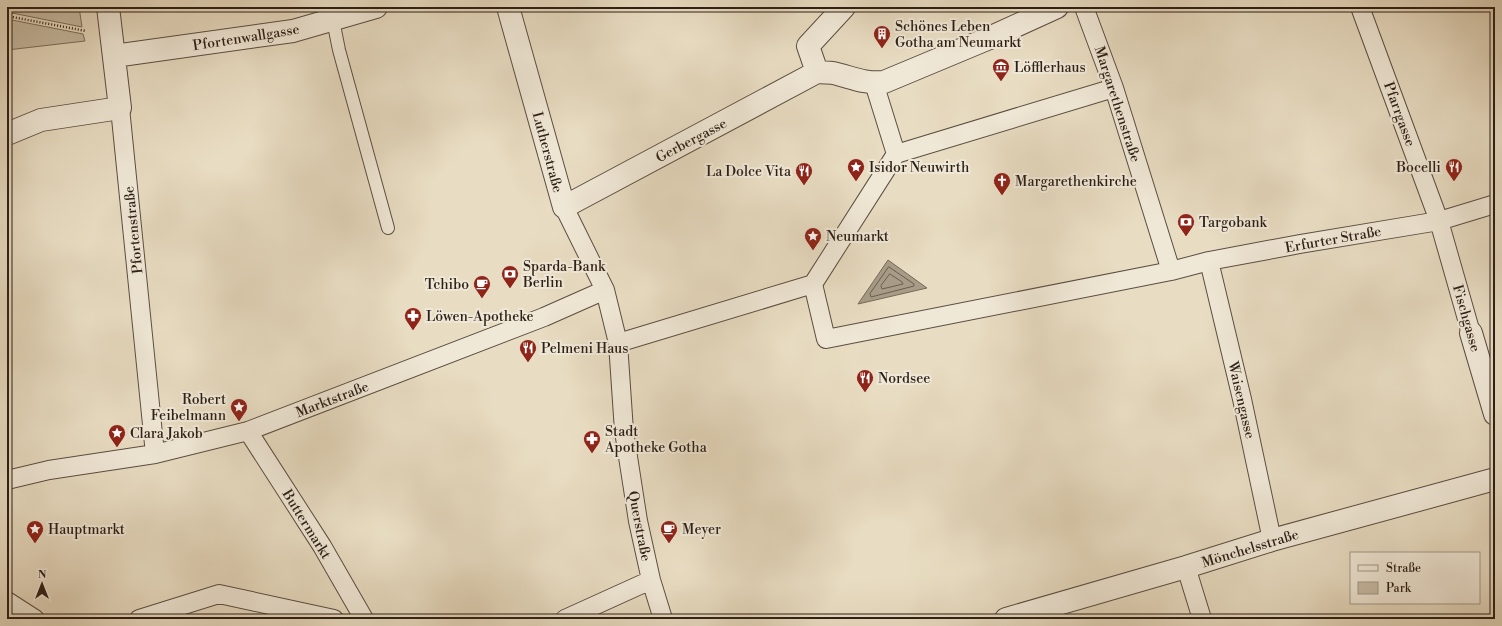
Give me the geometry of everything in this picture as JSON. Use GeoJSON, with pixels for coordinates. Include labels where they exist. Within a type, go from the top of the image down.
{"type":"FeatureCollection","features":[{"type":"Feature","properties":{"kind":"street","name":"Pfortenstraße"},"geometry":{"type":"LineString","coordinates":[[108,7],[120,108],[155,454]]}},
{"type":"Feature","properties":{"kind":"street","name":"Pfortenwallgasse"},"geometry":{"type":"LineString","coordinates":[[113,46],[293,31],[376,7]]}},
{"type":"Feature","properties":{"kind":"street","name":"Lutherstraße"},"geometry":{"type":"LineString","coordinates":[[508,7],[564,207],[605,290]]}},
{"type":"Feature","properties":{"kind":"street"},"geometry":{"type":"LineString","coordinates":[[844,7],[808,46],[817,72],[833,73],[848,78],[874,83],[884,82],[987,39],[1057,7]]}},
{"type":"Feature","properties":{"kind":"street","name":"Margarethenstraße"},"geometry":{"type":"LineString","coordinates":[[1084,7],[1114,88],[1171,271]]}},
{"type":"Feature","properties":{"kind":"street","name":"Pfarrgasse"},"geometry":{"type":"LineString","coordinates":[[1360,7],[1439,221]]}},
{"type":"Feature","properties":{"kind":"street","name":"Gerbergasse"},"geometry":{"type":"LineString","coordinates":[[564,207],[817,72]]}},
{"type":"Feature","properties":{"kind":"street"},"geometry":{"type":"LineString","coordinates":[[874,83],[896,154]]}},
{"type":"Feature","properties":{"kind":"street"},"geometry":{"type":"LineString","coordinates":[[605,290],[618,343],[813,284],[896,154],[1114,88]]}},
{"type":"Feature","properties":{"kind":"street"},"geometry":{"type":"LineString","coordinates":[[7,134],[40,120],[120,108]]}},
{"type":"Feature","properties":{"kind":"street","name":"Erfurter Straße"},"geometry":{"type":"LineString","coordinates":[[1171,271],[1208,262],[1300,244],[1439,221],[1495,204]]}},
{"type":"Feature","properties":{"kind":"street","name":"Fischgasse"},"geometry":{"type":"LineString","coordinates":[[1439,221],[1495,414]]}},
{"type":"Feature","properties":{"kind":"street","name":"Waisengasse"},"geometry":{"type":"LineString","coordinates":[[1208,262],[1242,399],[1272,540]]}},
{"type":"Feature","properties":{"kind":"street"},"geometry":{"type":"LineString","coordinates":[[813,284],[826,339],[1171,271]]}},
{"type":"Feature","properties":{"kind":"street","name":"Marktstraße"},"geometry":{"type":"LineString","coordinates":[[7,480],[49,470],[155,454],[248,431],[544,317],[605,290]]}},
{"type":"Feature","properties":{"kind":"street","name":"Querstraße"},"geometry":{"type":"LineString","coordinates":[[618,343],[624,431],[638,521],[651,580],[663,619]]}},
{"type":"Feature","properties":{"kind":"street","name":"Buttermarkt"},"geometry":{"type":"LineString","coordinates":[[248,431],[322,546],[364,619]]}},
{"type":"Feature","properties":{"kind":"street","name":"Mönchelsstraße"},"geometry":{"type":"LineString","coordinates":[[1006,619],[1186,567],[1272,540],[1495,479]]}},
{"type":"Feature","properties":{"kind":"street"},"geometry":{"type":"LineString","coordinates":[[1186,567],[1202,619]]}},
{"type":"Feature","properties":{"kind":"street"},"geometry":{"type":"LineString","coordinates":[[565,619],[651,580]]}},
{"type":"Feature","properties":{"kind":"street"},"geometry":{"type":"LineString","coordinates":[[139,619],[219,594],[334,619]]}},
{"type":"Feature","properties":{"kind":"street"},"geometry":{"type":"LineString","coordinates":[[7,601],[35,619]]}},
{"type":"Feature","properties":{"kind":"lane"},"geometry":{"type":"LineString","coordinates":[[333,20],[388,228]]}},
{"type":"Feature","properties":{"kind":"path"},"geometry":{"type":"LineString","coordinates":[[7,16],[113,46]]}},
{"type":"Feature","properties":{"kind":"green space"},"geometry":{"type":"Polygon","coordinates":[[[7,7],[79,7],[82,27],[7,12],[7,7]]]}},
{"type":"Feature","properties":{"kind":"green space"},"geometry":{"type":"Polygon","coordinates":[[[7,19],[83,34],[85,41],[7,50],[7,19]]]}},
{"type":"Feature","properties":{"kind":"water"},"geometry":{"type":"Polygon","coordinates":[[[888,260],[927,288],[858,304],[888,260]]]}},
{"type":"Feature","properties":{"kind":"place","name":"Schönes Leben Gotha am Neumarkt"},"geometry":{"type":"Point","coordinates":[882,49]}},
{"type":"Feature","properties":{"kind":"place","name":"Löfflerhaus"},"geometry":{"type":"Point","coordinates":[1001,82]}},
{"type":"Feature","properties":{"kind":"place","name":"Isidor Neuwirth"},"geometry":{"type":"Point","coordinates":[856,182]}},
{"type":"Feature","properties":{"kind":"place","name":"Bocelli"},"geometry":{"type":"Point","coordinates":[1454,182]}},
{"type":"Feature","properties":{"kind":"place","name":"La Dolce Vita"},"geometry":{"type":"Point","coordinates":[804,186]}},
{"type":"Feature","properties":{"kind":"place","name":"Margarethenkirche"},"geometry":{"type":"Point","coordinates":[1002,196]}},
{"type":"Feature","properties":{"kind":"place","name":"Targobank"},"geometry":{"type":"Point","coordinates":[1186,237]}},
{"type":"Feature","properties":{"kind":"place","name":"Neumarkt"},"geometry":{"type":"Point","coordinates":[813,251]}},
{"type":"Feature","properties":{"kind":"place","name":"Sparda-Bank Berlin"},"geometry":{"type":"Point","coordinates":[510,289]}},
{"type":"Feature","properties":{"kind":"place","name":"Tchibo"},"geometry":{"type":"Point","coordinates":[482,299]}},
{"type":"Feature","properties":{"kind":"place","name":"Löwen-Apotheke"},"geometry":{"type":"Point","coordinates":[413,331]}},
{"type":"Feature","properties":{"kind":"place","name":"Pelmeni Haus"},"geometry":{"type":"Point","coordinates":[528,363]}},
{"type":"Feature","properties":{"kind":"place","name":"Nordsee"},"geometry":{"type":"Point","coordinates":[865,393]}},
{"type":"Feature","properties":{"kind":"place","name":"Robert Feibelmann"},"geometry":{"type":"Point","coordinates":[239,422]}},
{"type":"Feature","properties":{"kind":"place","name":"Clara Jakob"},"geometry":{"type":"Point","coordinates":[117,448]}},
{"type":"Feature","properties":{"kind":"place","name":"Stadt Apotheke Gotha"},"geometry":{"type":"Point","coordinates":[592,454]}},
{"type":"Feature","properties":{"kind":"place","name":"Hauptmarkt"},"geometry":{"type":"Point","coordinates":[35,544]}},
{"type":"Feature","properties":{"kind":"place","name":"Meyer"},"geometry":{"type":"Point","coordinates":[669,544]}}]}
